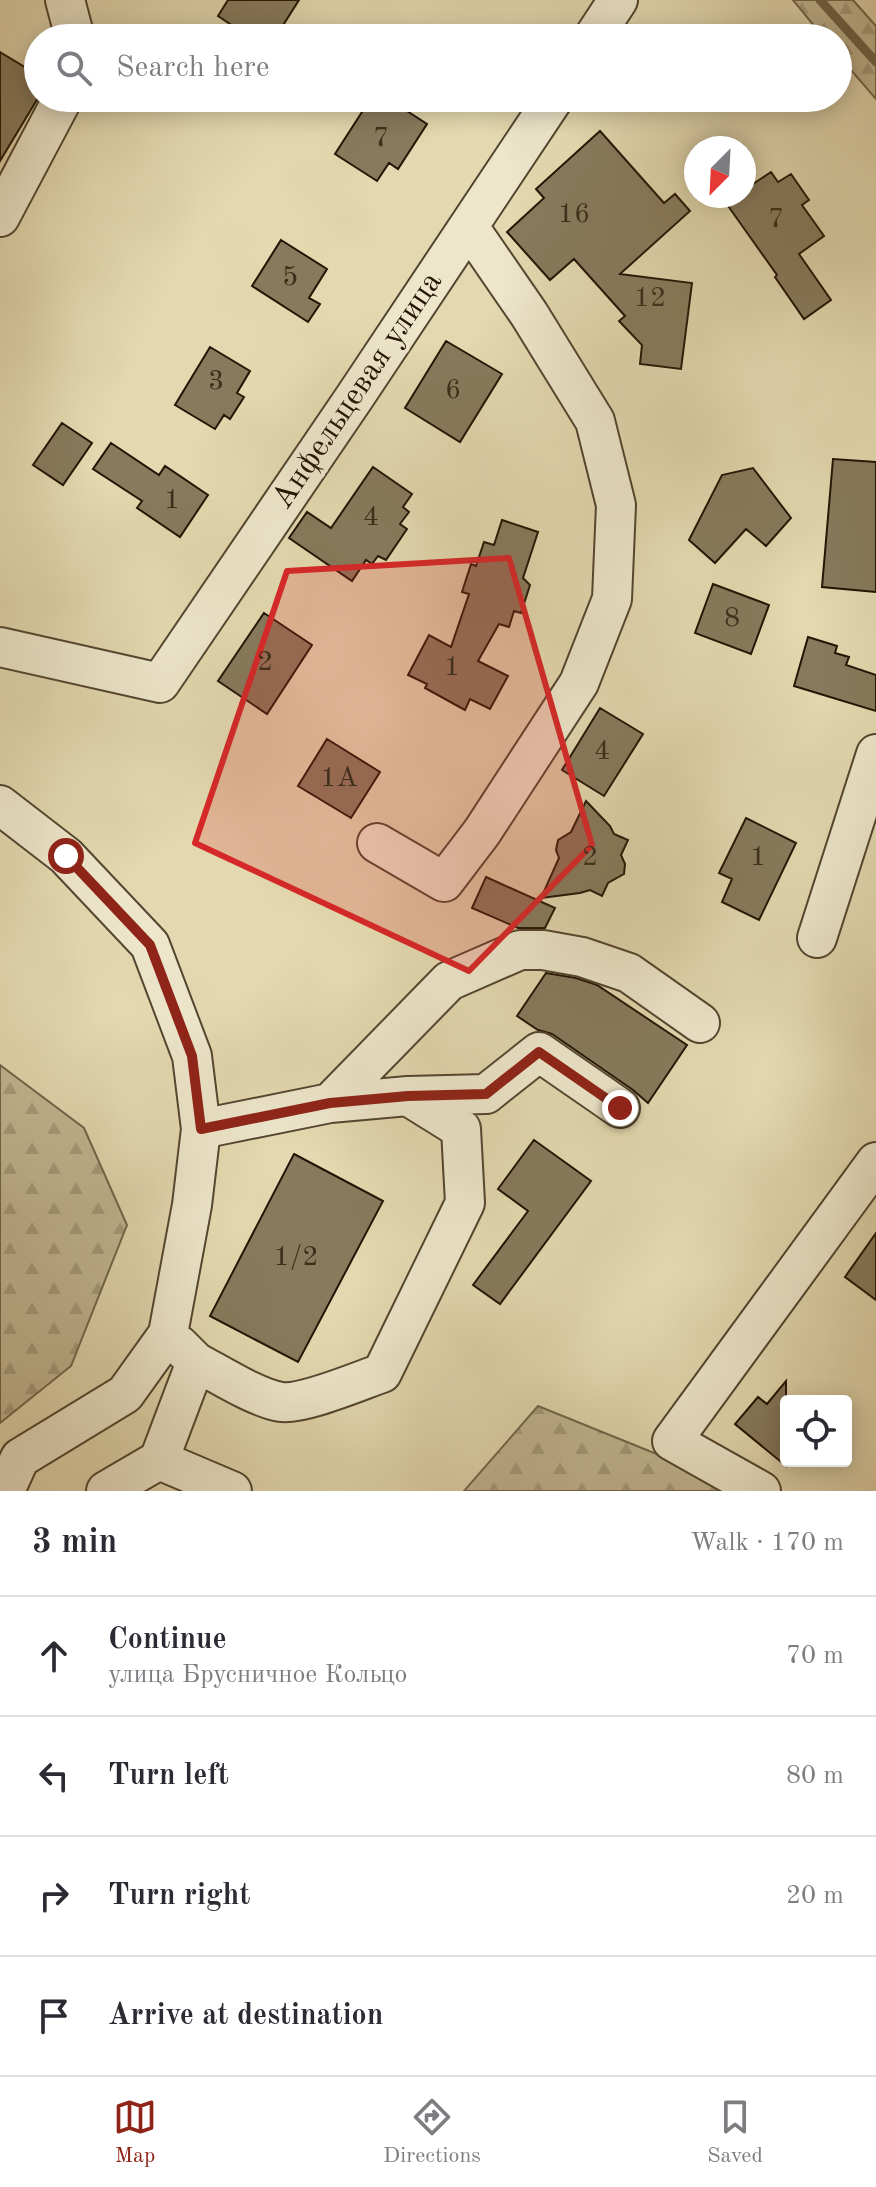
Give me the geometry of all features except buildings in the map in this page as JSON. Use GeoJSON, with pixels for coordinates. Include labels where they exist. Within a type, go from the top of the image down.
{"type":"FeatureCollection","features":[{"type":"Feature","properties":{"kind":"street"},"geometry":{"type":"LineString","coordinates":[[65,0],[71,24]]}},
{"type":"Feature","properties":{"kind":"street"},"geometry":{"type":"LineString","coordinates":[[602,24],[618,0]]}},
{"type":"Feature","properties":{"kind":"street"},"geometry":{"type":"LineString","coordinates":[[0,217],[56,112]]}},
{"type":"Feature","properties":{"kind":"street","name":"Анфельцевая улица"},"geometry":{"type":"LineString","coordinates":[[0,647],[160,683],[545,112]]}},
{"type":"Feature","properties":{"kind":"street"},"geometry":{"type":"LineString","coordinates":[[377,843],[444,882],[482,832],[579,683],[612,599],[616,505],[595,421],[536,325],[469,227]]}},
{"type":"Feature","properties":{"kind":"street"},"geometry":{"type":"LineString","coordinates":[[817,938],[876,754]]}},
{"type":"Feature","properties":{"kind":"street"},"geometry":{"type":"LineString","coordinates":[[0,805],[66,856],[150,945],[192,1056],[201,1129],[192,1205],[168,1334],[125,1394],[20,1458],[5,1491]]}},
{"type":"Feature","properties":{"kind":"street"},"geometry":{"type":"LineString","coordinates":[[330,1103],[449,981],[520,950],[543,950],[582,957],[629,973],[700,1023]]}},
{"type":"Feature","properties":{"kind":"street"},"geometry":{"type":"LineString","coordinates":[[201,1129],[330,1103],[408,1096],[486,1094],[539,1052],[620,1108]]}},
{"type":"Feature","properties":{"kind":"street"},"geometry":{"type":"LineString","coordinates":[[168,1334],[196,1362],[259,1395],[283,1402],[316,1396],[382,1373],[465,1203],[461,1129],[408,1096]]}},
{"type":"Feature","properties":{"kind":"street"},"geometry":{"type":"LineString","coordinates":[[761,1491],[672,1441],[876,1162]]}},
{"type":"Feature","properties":{"kind":"street"},"geometry":{"type":"LineString","coordinates":[[106,1491],[159,1460],[196,1362]]}},
{"type":"Feature","properties":{"kind":"street"},"geometry":{"type":"LineString","coordinates":[[159,1460],[232,1491]]}},
{"type":"Feature","properties":{"kind":"highlighted area"},"geometry":{"type":"Polygon","coordinates":[[[509,558],[592,845],[469,971],[195,843],[287,571],[509,558]]]}},
{"type":"Feature","properties":{"kind":"green space"},"geometry":{"type":"Polygon","coordinates":[[[793,0],[853,0],[876,26],[876,99],[852,71],[852,24],[813,24],[793,0]]]}},
{"type":"Feature","properties":{"kind":"green space"},"geometry":{"type":"Polygon","coordinates":[[[0,1065],[84,1128],[127,1225],[71,1366],[0,1423],[0,1065]]]}},
{"type":"Feature","properties":{"kind":"green space"},"geometry":{"type":"Polygon","coordinates":[[[538,1406],[748,1491],[464,1491],[538,1406]]]}},
{"type":"Feature","properties":{"kind":"waterway"},"geometry":{"type":"LineString","coordinates":[[820,0],[842,24]]}},
{"type":"Feature","properties":{"kind":"waterway"},"geometry":{"type":"LineString","coordinates":[[852,35],[876,62]]}},
{"type":"Feature","properties":{"kind":"route"},"geometry":{"type":"LineString","coordinates":[[66,856],[150,945],[192,1056],[201,1129],[330,1103],[408,1096],[486,1094],[539,1052],[620,1108]]}}]}
